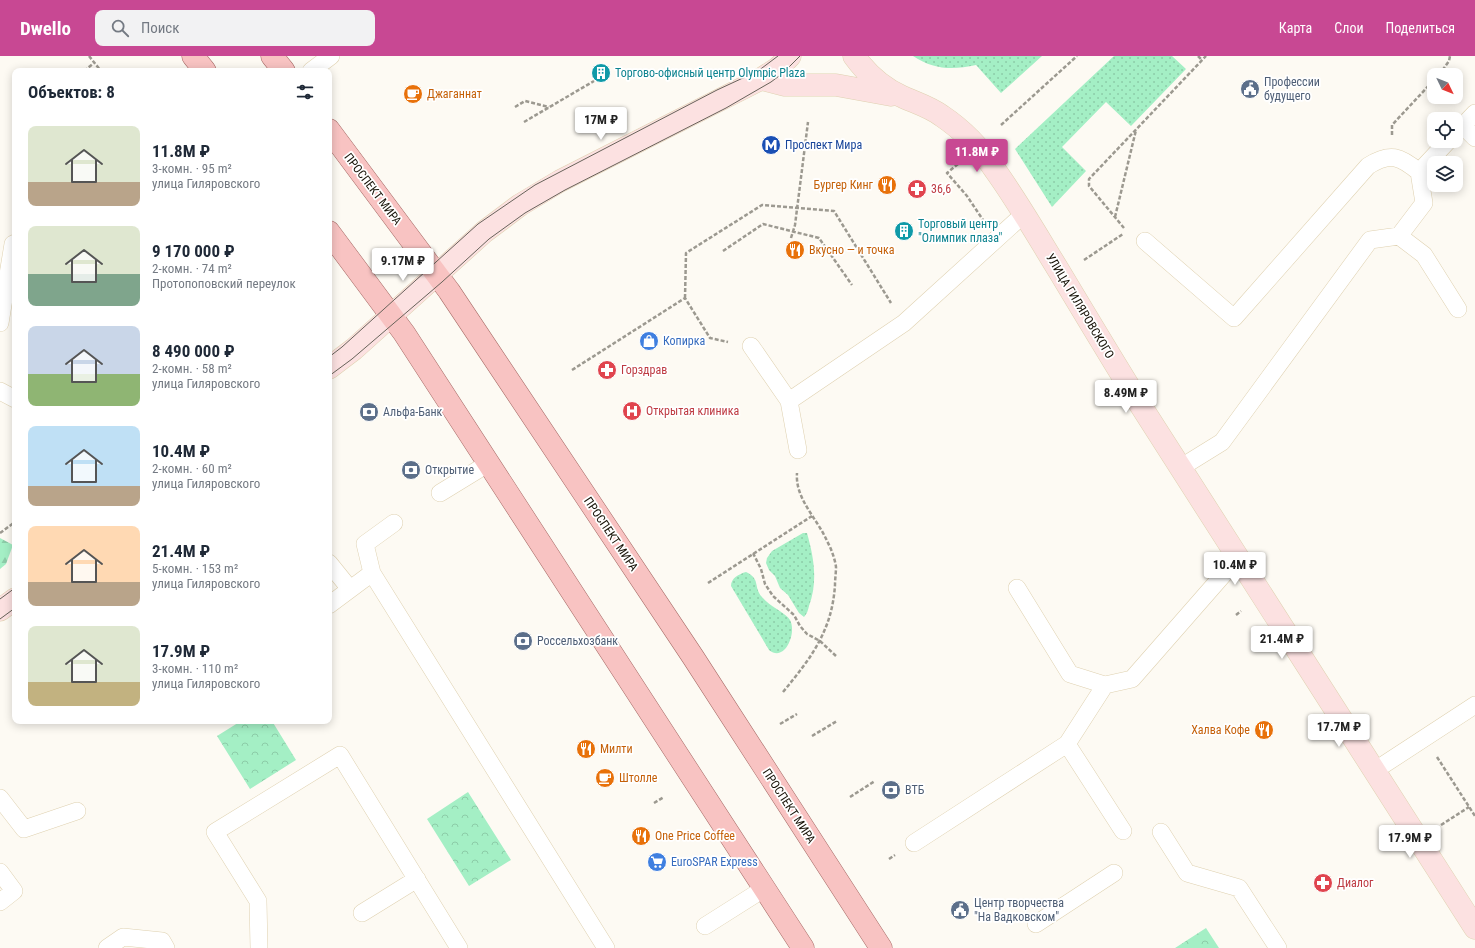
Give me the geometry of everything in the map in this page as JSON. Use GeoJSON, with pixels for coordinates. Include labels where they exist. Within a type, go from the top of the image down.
{"type":"FeatureCollection","features":[{"type":"Feature","properties":{"kind":"main road"},"geometry":{"type":"LineString","coordinates":[[193,56],[203,68]]}},
{"type":"Feature","properties":{"kind":"main road"},"geometry":{"type":"LineString","coordinates":[[272,56],[282,68]]}},
{"type":"Feature","properties":{"kind":"main road","name":"ПРОСПЕКТ МИРА"},"geometry":{"type":"LineString","coordinates":[[332,134],[437,275],[693,657],[881,948]]}},
{"type":"Feature","properties":{"kind":"main road"},"geometry":{"type":"LineString","coordinates":[[332,236],[392,314],[804,948]]}},
{"type":"Feature","properties":{"kind":"street"},"geometry":{"type":"LineString","coordinates":[[332,366],[354,349],[484,232],[520,205],[560,182],[761,79],[778,68],[790,56]]}},
{"type":"Feature","properties":{"kind":"street","name":"УЛИЦА ГИЛЯРОВСКОГО"},"geometry":{"type":"LineString","coordinates":[[854,56],[864,71],[878,83],[902,97]]}},
{"type":"Feature","properties":{"kind":"street","name":"УЛИЦА ГИЛЯРОВСКОГО"},"geometry":{"type":"LineString","coordinates":[[761,79],[785,85],[836,85],[902,97],[921,104],[941,115],[958,128],[994,167],[1108,354],[1237,559],[1475,928]]}},
{"type":"Feature","properties":{"kind":"street"},"geometry":{"type":"LineString","coordinates":[[0,610],[12,601]]}},
{"type":"Feature","properties":{"kind":"lane"},"geometry":{"type":"LineString","coordinates":[[315,68],[331,56]]}},
{"type":"Feature","properties":{"kind":"lane"},"geometry":{"type":"LineString","coordinates":[[1463,126],[1475,113]]}},
{"type":"Feature","properties":{"kind":"lane"},"geometry":{"type":"LineString","coordinates":[[1463,132],[1475,138]]}},
{"type":"Feature","properties":{"kind":"lane"},"geometry":{"type":"LineString","coordinates":[[1419,172],[1441,148]]}},
{"type":"Feature","properties":{"kind":"lane"},"geometry":{"type":"LineString","coordinates":[[1145,241],[1234,318],[1368,166],[1379,160],[1392,157],[1406,161],[1419,172],[1424,203],[1399,236],[1370,240],[1222,442],[1180,468]]}},
{"type":"Feature","properties":{"kind":"lane"},"geometry":{"type":"LineString","coordinates":[[789,401],[904,323],[1024,214]]}},
{"type":"Feature","properties":{"kind":"lane"},"geometry":{"type":"LineString","coordinates":[[1399,236],[1424,255],[1458,309]]}},
{"type":"Feature","properties":{"kind":"lane"},"geometry":{"type":"LineString","coordinates":[[0,323],[9,242]]}},
{"type":"Feature","properties":{"kind":"lane"},"geometry":{"type":"LineString","coordinates":[[751,346],[789,401],[798,450]]}},
{"type":"Feature","properties":{"kind":"lane"},"geometry":{"type":"LineString","coordinates":[[0,391],[12,397]]}},
{"type":"Feature","properties":{"kind":"lane"},"geometry":{"type":"LineString","coordinates":[[440,493],[489,463]]}},
{"type":"Feature","properties":{"kind":"lane"},"geometry":{"type":"LineString","coordinates":[[394,523],[365,544],[372,573],[606,948]]}},
{"type":"Feature","properties":{"kind":"lane"},"geometry":{"type":"LineString","coordinates":[[1017,588],[1070,674],[1105,685],[1132,679],[1237,559]]}},
{"type":"Feature","properties":{"kind":"lane"},"geometry":{"type":"LineString","coordinates":[[332,567],[350,589]]}},
{"type":"Feature","properties":{"kind":"lane"},"geometry":{"type":"LineString","coordinates":[[332,603],[372,573]]}},
{"type":"Feature","properties":{"kind":"lane"},"geometry":{"type":"LineString","coordinates":[[914,843],[1067,744],[1105,685]]}},
{"type":"Feature","properties":{"kind":"lane"},"geometry":{"type":"LineString","coordinates":[[1374,771],[1475,705]]}},
{"type":"Feature","properties":{"kind":"lane"},"geometry":{"type":"LineString","coordinates":[[1067,744],[1123,831]]}},
{"type":"Feature","properties":{"kind":"lane"},"geometry":{"type":"LineString","coordinates":[[259,948],[258,901],[215,832],[340,755],[459,948]]}},
{"type":"Feature","properties":{"kind":"lane"},"geometry":{"type":"LineString","coordinates":[[0,798],[24,829],[77,811]]}},
{"type":"Feature","properties":{"kind":"lane"},"geometry":{"type":"LineString","coordinates":[[1161,832],[1187,873],[1239,888],[1278,948]]}},
{"type":"Feature","properties":{"kind":"lane"},"geometry":{"type":"LineString","coordinates":[[0,872],[14,891],[0,902]]}},
{"type":"Feature","properties":{"kind":"lane"},"geometry":{"type":"LineString","coordinates":[[1036,924],[1114,873]]}},
{"type":"Feature","properties":{"kind":"lane"},"geometry":{"type":"LineString","coordinates":[[362,913],[417,879]]}},
{"type":"Feature","properties":{"kind":"lane"},"geometry":{"type":"LineString","coordinates":[[705,926],[765,888]]}},
{"type":"Feature","properties":{"kind":"lane"},"geometry":{"type":"LineString","coordinates":[[107,948],[123,937],[162,941],[166,948]]}},
{"type":"Feature","properties":{"kind":"path"},"geometry":{"type":"LineString","coordinates":[[89,56],[98,68]]}},
{"type":"Feature","properties":{"kind":"path"},"geometry":{"type":"LineString","coordinates":[[1001,125],[1077,56]]}},
{"type":"Feature","properties":{"kind":"path"},"geometry":{"type":"LineString","coordinates":[[1198,56],[1202,60]]}},
{"type":"Feature","properties":{"kind":"path"},"geometry":{"type":"LineString","coordinates":[[1083,260],[1126,231],[1089,186],[1089,179],[1206,56]]}},
{"type":"Feature","properties":{"kind":"path"},"geometry":{"type":"LineString","coordinates":[[1444,68],[1449,61],[1450,56]]}},
{"type":"Feature","properties":{"kind":"path"},"geometry":{"type":"LineString","coordinates":[[88,68],[94,63]]}},
{"type":"Feature","properties":{"kind":"path"},"geometry":{"type":"LineString","coordinates":[[524,122],[594,81]]}},
{"type":"Feature","properties":{"kind":"path"},"geometry":{"type":"LineString","coordinates":[[1392,157],[1392,125],[1427,88]]}},
{"type":"Feature","properties":{"kind":"path"},"geometry":{"type":"LineString","coordinates":[[515,108],[525,102],[549,107]]}},
{"type":"Feature","properties":{"kind":"path"},"geometry":{"type":"LineString","coordinates":[[791,238],[797,208],[808,122]]}},
{"type":"Feature","properties":{"kind":"path"},"geometry":{"type":"LineString","coordinates":[[1115,217],[1136,129]]}},
{"type":"Feature","properties":{"kind":"path"},"geometry":{"type":"LineString","coordinates":[[960,163],[947,173],[967,196],[995,239]]}},
{"type":"Feature","properties":{"kind":"path"},"geometry":{"type":"LineString","coordinates":[[751,346],[710,338],[685,298],[686,253],[762,205],[834,211],[904,323]]}},
{"type":"Feature","properties":{"kind":"path"},"geometry":{"type":"LineString","coordinates":[[723,251],[763,224],[819,238],[852,285]]}},
{"type":"Feature","properties":{"kind":"path"},"geometry":{"type":"LineString","coordinates":[[572,370],[685,298]]}},
{"type":"Feature","properties":{"kind":"path"},"geometry":{"type":"LineString","coordinates":[[783,692],[806,663],[820,641],[825,632],[834,601],[836,566],[827,541],[803,501],[796,478],[798,450]]}},
{"type":"Feature","properties":{"kind":"path"},"geometry":{"type":"LineString","coordinates":[[708,583],[812,516]]}},
{"type":"Feature","properties":{"kind":"path"},"geometry":{"type":"LineString","coordinates":[[0,533],[12,524]]}},
{"type":"Feature","properties":{"kind":"path"},"geometry":{"type":"LineString","coordinates":[[754,554],[761,569],[765,584],[774,596],[794,615],[806,634],[820,641],[836,656]]}},
{"type":"Feature","properties":{"kind":"path"},"geometry":{"type":"LineString","coordinates":[[780,724],[797,714]]}},
{"type":"Feature","properties":{"kind":"path"},"geometry":{"type":"LineString","coordinates":[[812,736],[837,721]]}},
{"type":"Feature","properties":{"kind":"path"},"geometry":{"type":"LineString","coordinates":[[1425,738],[1475,816]]}},
{"type":"Feature","properties":{"kind":"path"},"geometry":{"type":"LineString","coordinates":[[850,797],[875,781]]}},
{"type":"Feature","properties":{"kind":"path"},"geometry":{"type":"LineString","coordinates":[[654,803],[664,797]]}},
{"type":"Feature","properties":{"kind":"path"},"geometry":{"type":"LineString","coordinates":[[1440,825],[1469,807]]}},
{"type":"Feature","properties":{"kind":"green space"},"geometry":{"type":"Polygon","coordinates":[[[913,56],[1042,56],[1001,93],[976,65],[959,68],[944,68],[928,64],[913,56]]]}},
{"type":"Feature","properties":{"kind":"green space"},"geometry":{"type":"Polygon","coordinates":[[[1114,56],[1172,56],[1186,69],[1131,126],[1106,102],[1062,147],[1086,171],[1052,207],[1015,149],[1114,56]]]}},
{"type":"Feature","properties":{"kind":"green space"},"geometry":{"type":"Polygon","coordinates":[[[803,533],[807,533],[814,570],[812,597],[804,617],[799,613],[788,595],[780,588],[775,576],[769,570],[766,563],[767,558],[772,551],[803,533]]]}},
{"type":"Feature","properties":{"kind":"green space"},"geometry":{"type":"Polygon","coordinates":[[[0,538],[12,544],[12,548],[6,564],[0,569],[0,538]]]}},
{"type":"Feature","properties":{"kind":"green space"},"geometry":{"type":"Polygon","coordinates":[[[746,572],[754,577],[759,593],[762,597],[790,620],[792,626],[791,639],[785,650],[780,653],[775,653],[769,650],[731,586],[732,581],[738,575],[746,572]]]}},
{"type":"Feature","properties":{"kind":"green space"},"geometry":{"type":"Polygon","coordinates":[[[236,724],[274,724],[296,760],[250,789],[217,736],[236,724]]]}},
{"type":"Feature","properties":{"kind":"green space"},"geometry":{"type":"Polygon","coordinates":[[[468,792],[511,860],[469,886],[427,819],[468,792]]]}},
{"type":"Feature","properties":{"kind":"green space"},"geometry":{"type":"Polygon","coordinates":[[[1206,928],[1219,948],[1175,948],[1206,928]]]}},
{"type":"Feature","properties":{"kind":"tram line"},"geometry":{"type":"LineString","coordinates":[[332,355],[478,224],[535,185],[717,90],[758,71],[778,56]]}},
{"type":"Feature","properties":{"kind":"tram line"},"geometry":{"type":"LineString","coordinates":[[332,374],[352,359],[442,282],[489,239],[525,213],[565,190],[726,108],[771,82],[783,73],[800,56]]}},
{"type":"Feature","properties":{"kind":"tram line"},"geometry":{"type":"LineString","coordinates":[[0,599],[12,590]]}},
{"type":"Feature","properties":{"kind":"tram line"},"geometry":{"type":"LineString","coordinates":[[0,619],[12,610]]}},
{"type":"Feature","properties":{"kind":"place","name":"Торгово-офисный центр Olympic Plaza"},"geometry":{"type":"Point","coordinates":[601,73]}},
{"type":"Feature","properties":{"kind":"place","name":"Профессии будущего"},"geometry":{"type":"Point","coordinates":[1250,89]}},
{"type":"Feature","properties":{"kind":"place","name":"Джаганнат"},"geometry":{"type":"Point","coordinates":[413,94]}},
{"type":"Feature","properties":{"kind":"place","name":"Проспект Мира"},"geometry":{"type":"Point","coordinates":[771,145]}},
{"type":"Feature","properties":{"kind":"place","name":"Бургер Кинг"},"geometry":{"type":"Point","coordinates":[887,185]}},
{"type":"Feature","properties":{"kind":"place","name":"36,6"},"geometry":{"type":"Point","coordinates":[917,189]}},
{"type":"Feature","properties":{"kind":"place","name":"Торговый центр \"Олимпик плаза\""},"geometry":{"type":"Point","coordinates":[904,231]}},
{"type":"Feature","properties":{"kind":"place","name":"Вкусно — и точка"},"geometry":{"type":"Point","coordinates":[795,250]}},
{"type":"Feature","properties":{"kind":"place","name":"Копирка"},"geometry":{"type":"Point","coordinates":[649,341]}},
{"type":"Feature","properties":{"kind":"place","name":"Горздрав"},"geometry":{"type":"Point","coordinates":[607,370]}},
{"type":"Feature","properties":{"kind":"place","name":"Открытая клиника"},"geometry":{"type":"Point","coordinates":[632,411]}},
{"type":"Feature","properties":{"kind":"place","name":"Альфа-Банк"},"geometry":{"type":"Point","coordinates":[369,412]}},
{"type":"Feature","properties":{"kind":"place","name":"Открытие"},"geometry":{"type":"Point","coordinates":[411,470]}},
{"type":"Feature","properties":{"kind":"place","name":"Россельхозбанк"},"geometry":{"type":"Point","coordinates":[523,641]}},
{"type":"Feature","properties":{"kind":"place","name":"Халва Кофе"},"geometry":{"type":"Point","coordinates":[1264,730]}},
{"type":"Feature","properties":{"kind":"place","name":"Милти"},"geometry":{"type":"Point","coordinates":[586,749]}},
{"type":"Feature","properties":{"kind":"place","name":"Штолле"},"geometry":{"type":"Point","coordinates":[605,778]}},
{"type":"Feature","properties":{"kind":"place","name":"ВТБ"},"geometry":{"type":"Point","coordinates":[891,790]}},
{"type":"Feature","properties":{"kind":"place","name":"One Price Coffee"},"geometry":{"type":"Point","coordinates":[641,836]}},
{"type":"Feature","properties":{"kind":"place","name":"EuroSPAR Express"},"geometry":{"type":"Point","coordinates":[657,862]}},
{"type":"Feature","properties":{"kind":"place","name":"Диалог"},"geometry":{"type":"Point","coordinates":[1323,883]}},
{"type":"Feature","properties":{"kind":"place","name":"Центр творчества \"На Вадковском\""},"geometry":{"type":"Point","coordinates":[960,910]}}]}
